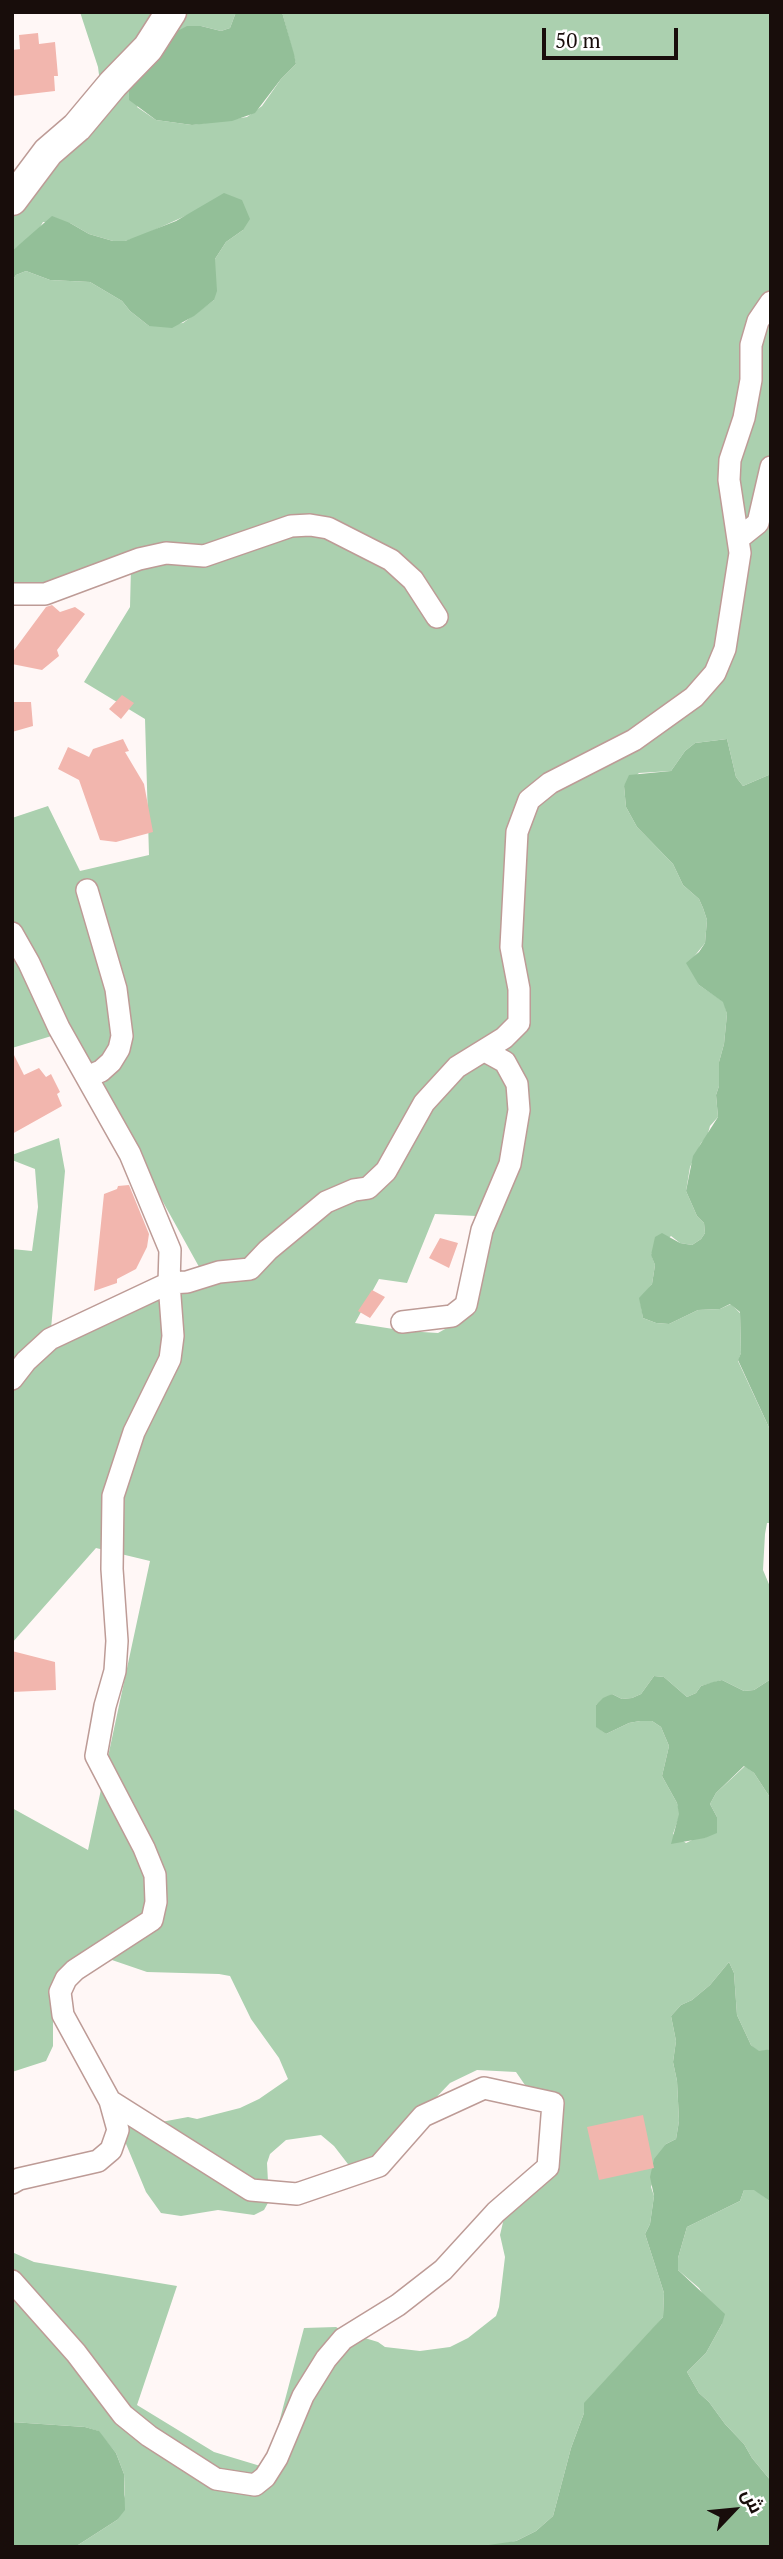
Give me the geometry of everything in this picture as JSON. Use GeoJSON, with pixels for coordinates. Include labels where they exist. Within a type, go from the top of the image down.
{"type":"FeatureCollection","features":[{"type":"Feature","properties":{"kind":"street"},"geometry":{"type":"LineString","coordinates":[[12,200],[48,152],[77,127],[148,48],[170,12]]}},
{"type":"Feature","properties":{"kind":"street"},"geometry":{"type":"LineString","coordinates":[[12,1379],[26,1361],[50,1339],[169,1283],[187,1282],[219,1272],[250,1269],[326,1202],[354,1190],[368,1188],[386,1171],[424,1103],[457,1067],[504,1038],[519,1023],[519,989],[510,947],[517,832],[529,800],[550,783],[634,740],[694,697],[715,673],[725,649],[740,553],[729,480],[730,460],[744,418],[751,380],[751,345],[758,321],[771,303]]}},
{"type":"Feature","properties":{"kind":"street"},"geometry":{"type":"LineString","coordinates":[[738,539],[758,523],[771,467]]}},
{"type":"Feature","properties":{"kind":"street"},"geometry":{"type":"LineString","coordinates":[[12,594],[45,593],[139,559],[166,553],[204,556],[291,526],[310,525],[328,528],[391,560],[412,580],[437,617]]}},
{"type":"Feature","properties":{"kind":"street"},"geometry":{"type":"LineString","coordinates":[[87,890],[116,989],[122,1037],[111,1062],[101,1071],[87,1077]]}},
{"type":"Feature","properties":{"kind":"street"},"geometry":{"type":"LineString","coordinates":[[12,933],[59,1028],[130,1154],[170,1250],[169,1283],[173,1336],[170,1359],[134,1432],[113,1496],[113,1578],[117,1641],[115,1671],[105,1706],[96,1756],[151,1865],[155,1875],[156,1902],[152,1920],[75,1970],[66,1979],[61,1992],[63,2015],[110,2101],[118,2130],[111,2150],[98,2161],[19,2179],[12,2183]]}},
{"type":"Feature","properties":{"kind":"street"},"geometry":{"type":"LineString","coordinates":[[402,1322],[452,1316],[466,1305],[482,1230],[510,1164],[519,1110],[517,1084],[505,1062],[485,1051]]}},
{"type":"Feature","properties":{"kind":"street"},"geometry":{"type":"LineString","coordinates":[[12,2281],[76,2353],[123,2415],[149,2436],[216,2479],[255,2485],[265,2477],[277,2458],[303,2396],[314,2377],[344,2339],[398,2305],[443,2270],[496,2212],[548,2167],[553,2103],[484,2088],[423,2116],[379,2166],[297,2194],[251,2190],[110,2101]]}},
{"type":"Feature","properties":{"kind":"green space"},"geometry":{"type":"Polygon","coordinates":[[[80,12],[236,12],[230,28],[221,31],[201,26],[137,107],[156,120],[192,125],[247,117],[262,106],[281,79],[296,64],[282,12],[771,12],[771,774],[743,786],[736,777],[727,739],[695,743],[685,751],[671,771],[639,773],[624,786],[626,807],[637,827],[673,864],[683,885],[699,899],[707,920],[705,943],[693,958],[699,985],[724,1002],[727,1014],[716,1095],[718,1117],[710,1126],[707,1137],[701,1143],[690,1167],[686,1191],[697,1216],[704,1223],[705,1233],[692,1245],[680,1243],[671,1236],[651,1254],[655,1265],[652,1284],[640,1299],[643,1318],[669,1324],[698,1310],[720,1309],[731,1304],[740,1313],[741,1353],[738,1361],[771,1432],[771,1523],[767,1523],[765,1534],[763,1570],[771,1589],[771,1679],[754,1690],[744,1691],[722,1680],[701,1686],[696,1693],[687,1697],[664,1677],[654,1676],[641,1694],[622,1699],[612,1694],[596,1705],[596,1726],[606,1734],[640,1721],[652,1721],[661,1727],[669,1746],[662,1776],[680,1814],[673,1834],[686,1843],[696,1838],[705,1838],[717,1817],[710,1804],[716,1793],[745,1766],[754,1773],[771,1799],[771,2049],[759,2052],[751,2045],[737,2015],[734,1973],[729,1962],[710,1985],[692,2000],[681,2005],[671,2016],[676,2041],[673,2062],[679,2121],[676,2139],[666,2144],[651,2187],[654,2196],[650,2224],[645,2234],[664,2293],[663,2317],[584,2413],[571,2448],[553,2516],[536,2531],[516,2541],[498,2545],[75,2547],[117,2520],[125,2495],[124,2474],[116,2453],[98,2431],[85,2427],[12,2422],[12,2252],[34,2262],[177,2286],[137,2405],[214,2452],[267,2468],[304,2328],[336,2327],[385,2347],[420,2351],[450,2347],[468,2338],[496,2316],[505,2257],[500,2235],[504,2218],[534,2175],[556,2130],[516,2072],[477,2070],[450,2083],[379,2157],[351,2168],[334,2146],[321,2135],[286,2140],[270,2154],[267,2163],[269,2201],[264,2210],[254,2215],[218,2210],[181,2216],[161,2213],[146,2192],[119,2127],[125,2119],[145,2125],[188,2117],[197,2119],[240,2108],[259,2099],[288,2079],[279,2058],[251,2019],[230,1976],[147,1972],[109,1959],[65,1974],[53,1999],[53,2046],[46,2061],[12,2072],[12,1808],[88,1850],[150,1561],[96,1548],[12,1643],[12,1249],[32,1251],[38,1207],[35,1169],[12,1160],[12,1155],[59,1138],[65,1171],[51,1329],[203,1274],[68,1031],[12,1048],[12,818],[48,806],[80,871],[149,855],[145,719],[84,682],[130,607],[131,567],[12,601],[12,281],[16,275],[26,271],[50,280],[90,282],[122,301],[149,326],[183,323],[214,300],[215,259],[226,242],[243,230],[194,212],[139,237],[113,241],[89,234],[70,223],[43,222],[38,231],[12,251],[12,212],[101,90],[98,67],[80,12]],[[435,1214],[407,1283],[379,1279],[355,1323],[438,1333],[454,1324],[476,1216],[435,1214]]]}},
{"type":"Feature","properties":{"kind":"green space"},"geometry":{"type":"Polygon","coordinates":[[[236,12],[282,12],[296,64],[255,113],[232,121],[192,125],[156,120],[129,100],[129,88],[168,36],[187,26],[221,31],[230,28],[236,12]]]}},
{"type":"Feature","properties":{"kind":"green space"},"geometry":{"type":"Polygon","coordinates":[[[224,193],[242,200],[250,219],[243,230],[226,242],[215,259],[217,291],[214,300],[194,316],[172,328],[149,326],[122,301],[90,282],[50,280],[26,271],[16,275],[12,281],[12,251],[52,216],[89,234],[113,241],[125,241],[176,221],[224,193]]]}},
{"type":"Feature","properties":{"kind":"green space"},"geometry":{"type":"Polygon","coordinates":[[[727,739],[736,777],[743,786],[771,774],[771,1432],[738,1360],[741,1353],[740,1312],[730,1304],[720,1309],[698,1310],[669,1324],[656,1323],[643,1318],[639,1298],[652,1284],[655,1265],[651,1255],[655,1237],[662,1233],[680,1243],[692,1245],[705,1233],[704,1223],[697,1216],[686,1191],[693,1156],[718,1117],[716,1095],[727,1014],[723,1002],[699,985],[686,963],[705,943],[707,920],[699,899],[683,885],[673,864],[637,827],[626,807],[624,786],[629,775],[671,771],[685,751],[695,743],[727,739]]]}},
{"type":"Feature","properties":{"kind":"green space"},"geometry":{"type":"Polygon","coordinates":[[[654,1676],[664,1677],[687,1697],[696,1693],[701,1686],[722,1680],[744,1691],[754,1690],[771,1679],[771,1799],[754,1773],[744,1766],[716,1793],[710,1804],[717,1817],[717,1833],[705,1838],[671,1844],[679,1814],[677,1803],[662,1776],[669,1746],[661,1727],[652,1721],[640,1721],[606,1734],[596,1727],[596,1705],[603,1698],[612,1694],[622,1699],[632,1698],[641,1694],[654,1676]]]}},
{"type":"Feature","properties":{"kind":"green space"},"geometry":{"type":"Polygon","coordinates":[[[729,1962],[734,1973],[737,2015],[751,2045],[759,2051],[771,2049],[771,2202],[754,2190],[744,2190],[740,2201],[687,2227],[678,2258],[678,2270],[725,2314],[706,2353],[687,2372],[699,2393],[744,2444],[771,2481],[771,2547],[475,2547],[516,2541],[536,2531],[553,2516],[571,2448],[584,2413],[584,2403],[663,2317],[664,2293],[645,2234],[650,2224],[654,2196],[650,2177],[654,2159],[666,2144],[676,2139],[679,2121],[673,2062],[676,2041],[671,2016],[681,2005],[692,2000],[710,1985],[729,1962]]]}},
{"type":"Feature","properties":{"kind":"green space"},"geometry":{"type":"Polygon","coordinates":[[[754,2189],[771,2202],[771,2481],[744,2444],[699,2393],[687,2372],[706,2353],[722,2324],[699,2288],[678,2270],[678,2258],[687,2227],[740,2201],[744,2190],[754,2189]]]}},
{"type":"Feature","properties":{"kind":"green space"},"geometry":{"type":"Polygon","coordinates":[[[12,2422],[85,2427],[99,2431],[116,2453],[124,2474],[125,2510],[117,2520],[75,2547],[12,2547],[12,2422]]]}},
{"type":"Feature","properties":{"kind":"building"},"geometry":{"type":"Polygon","coordinates":[[[38,33],[39,44],[55,42],[58,76],[54,76],[55,91],[12,96],[12,50],[20,49],[19,35],[38,33]]]}},
{"type":"Feature","properties":{"kind":"building"},"geometry":{"type":"Polygon","coordinates":[[[52,605],[60,612],[75,607],[85,614],[57,650],[59,656],[42,670],[12,664],[12,653],[46,607],[52,605]]]}},
{"type":"Feature","properties":{"kind":"building"},"geometry":{"type":"Polygon","coordinates":[[[122,695],[134,703],[121,719],[109,709],[122,695]]]}},
{"type":"Feature","properties":{"kind":"building"},"geometry":{"type":"Polygon","coordinates":[[[12,702],[31,702],[33,726],[12,732],[12,702]]]}},
{"type":"Feature","properties":{"kind":"building"},"geometry":{"type":"Polygon","coordinates":[[[123,739],[129,751],[125,752],[144,784],[153,832],[116,842],[100,840],[79,780],[58,769],[68,747],[89,757],[93,749],[123,739]]]}},
{"type":"Feature","properties":{"kind":"building"},"geometry":{"type":"Polygon","coordinates":[[[12,1051],[24,1075],[39,1068],[46,1077],[51,1074],[60,1092],[57,1094],[62,1106],[12,1134],[12,1051]]]}},
{"type":"Feature","properties":{"kind":"building"},"geometry":{"type":"Polygon","coordinates":[[[129,1185],[149,1234],[147,1247],[136,1269],[117,1279],[117,1283],[94,1291],[104,1194],[117,1189],[118,1186],[129,1185]]]}},
{"type":"Feature","properties":{"kind":"building"},"geometry":{"type":"Polygon","coordinates":[[[440,1238],[458,1243],[449,1268],[429,1258],[440,1238]]]}},
{"type":"Feature","properties":{"kind":"building"},"geometry":{"type":"Polygon","coordinates":[[[372,1290],[385,1297],[370,1318],[358,1311],[372,1290]]]}},
{"type":"Feature","properties":{"kind":"building"},"geometry":{"type":"Polygon","coordinates":[[[12,1651],[55,1662],[56,1690],[12,1692],[12,1651]]]}},
{"type":"Feature","properties":{"kind":"building"},"geometry":{"type":"Polygon","coordinates":[[[643,2115],[654,2168],[599,2180],[587,2127],[643,2115]]]}}]}
